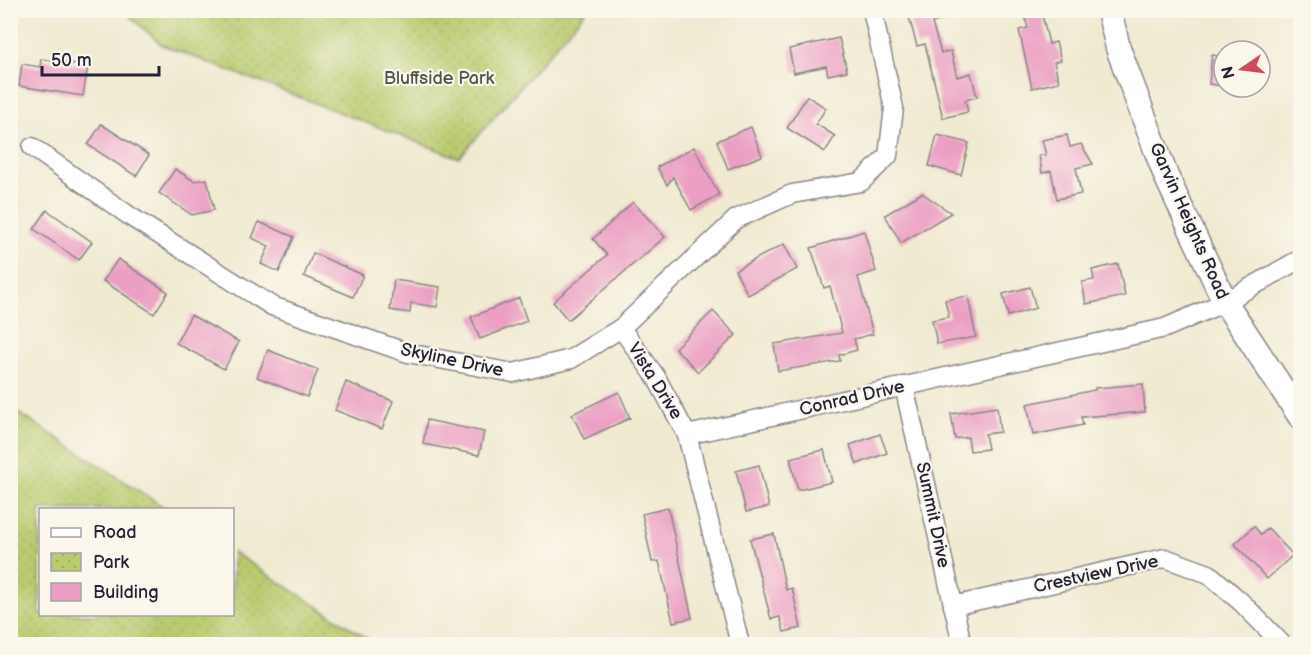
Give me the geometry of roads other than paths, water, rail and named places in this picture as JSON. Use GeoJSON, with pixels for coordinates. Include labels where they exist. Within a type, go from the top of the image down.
{"type":"FeatureCollection","features":[{"type":"Feature","properties":{"kind":"main road","name":"Garvin Heights Road"},"geometry":{"type":"LineString","coordinates":[[1109,10],[1118,48],[1166,176],[1225,302],[1300,416]]}},
{"type":"Feature","properties":{"kind":"street","name":"Skyline Drive"},"geometry":{"type":"LineString","coordinates":[[32,147],[131,217],[272,306],[408,353],[513,373],[571,358],[621,328],[736,219],[792,194],[861,182],[888,156],[894,108],[872,10]]}},
{"type":"Feature","properties":{"kind":"street","name":"Conrad Drive"},"geometry":{"type":"LineString","coordinates":[[687,435],[1166,328],[1225,302],[1300,259]]}},
{"type":"Feature","properties":{"kind":"street","name":"Vista Drive"},"geometry":{"type":"LineString","coordinates":[[621,328],[656,377],[687,435]]}},
{"type":"Feature","properties":{"kind":"street","name":"Summit Drive"},"geometry":{"type":"LineString","coordinates":[[904,386],[962,645]]}},
{"type":"Feature","properties":{"kind":"street"},"geometry":{"type":"LineString","coordinates":[[687,435],[740,645]]}},
{"type":"Feature","properties":{"kind":"street","name":"Crestview Drive"},"geometry":{"type":"LineString","coordinates":[[953,606],[1165,558],[1209,574],[1241,602],[1282,645]]}},
{"type":"Feature","properties":{"kind":"park label","name":"Bluffside Park"},"geometry":{"type":"Point","coordinates":[439,78]}}]}
